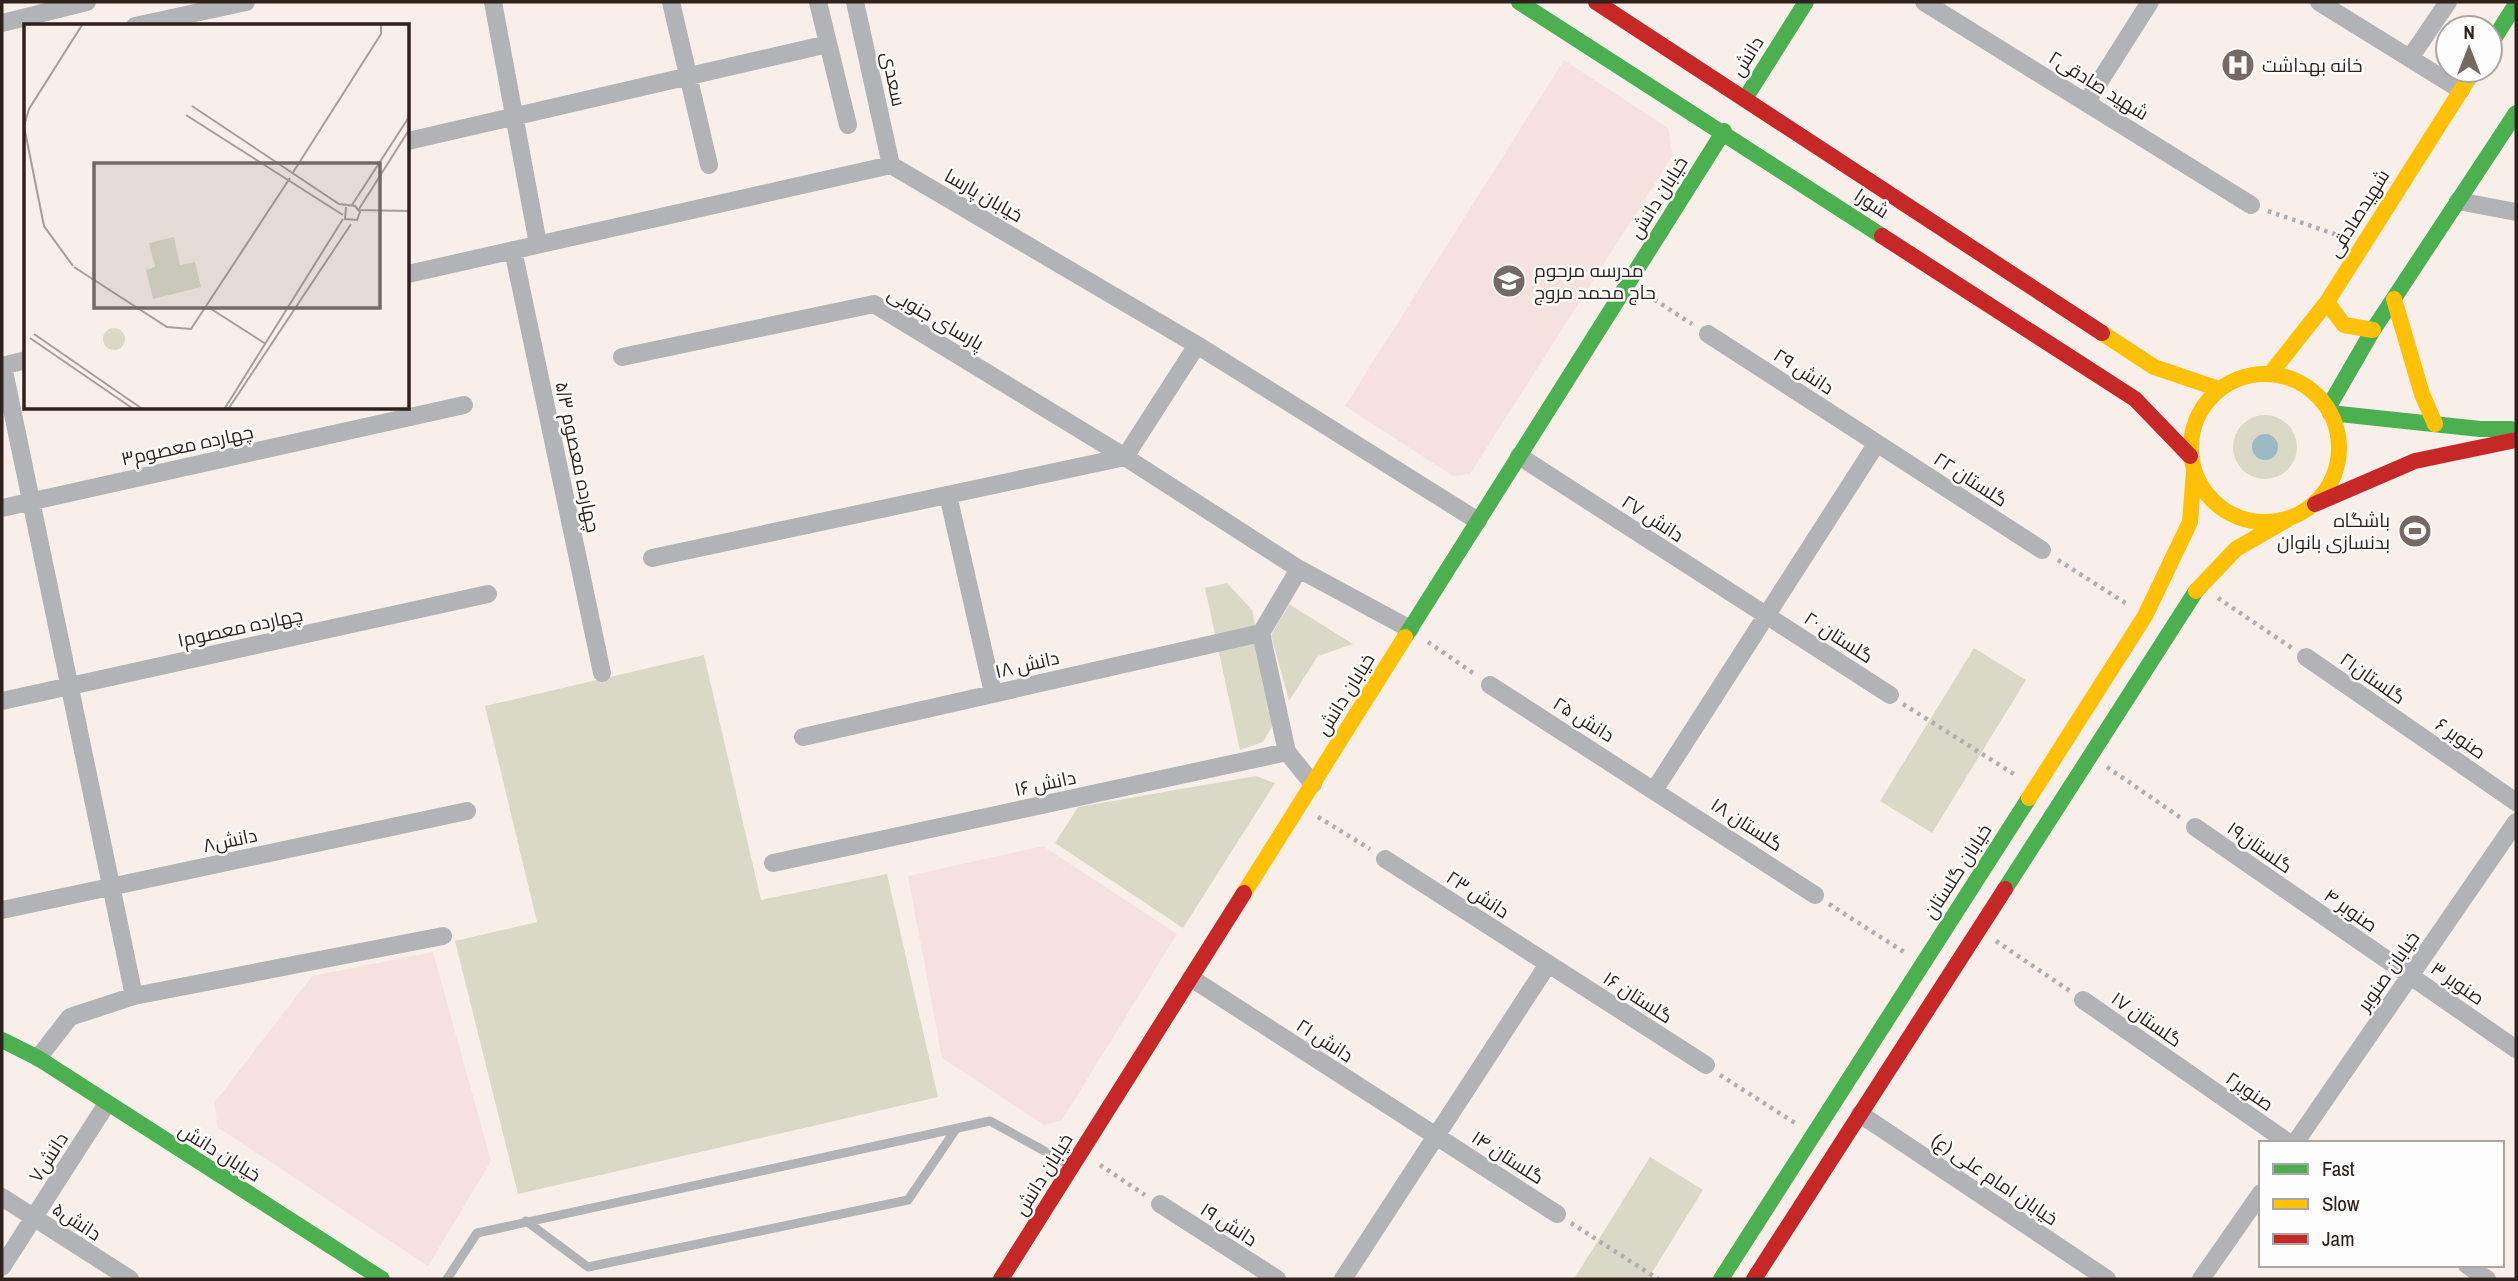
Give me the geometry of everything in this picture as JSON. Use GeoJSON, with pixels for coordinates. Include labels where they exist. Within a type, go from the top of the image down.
{"type":"FeatureCollection","features":[{"type":"Feature","properties":{"kind":"street"},"geometry":{"type":"LineString","coordinates":[[2,23],[87,2]]}},
{"type":"Feature","properties":{"kind":"street"},"geometry":{"type":"LineString","coordinates":[[144,24],[246,2]]}},
{"type":"Feature","properties":{"kind":"street"},"geometry":{"type":"LineString","coordinates":[[493,2],[538,244]]}},
{"type":"Feature","properties":{"kind":"street"},"geometry":{"type":"LineString","coordinates":[[671,2],[709,165]]}},
{"type":"Feature","properties":{"kind":"street"},"geometry":{"type":"LineString","coordinates":[[818,2],[848,125]]}},
{"type":"Feature","properties":{"kind":"street","name":"سعدی"},"geometry":{"type":"LineString","coordinates":[[855,2],[891,165]]}},
{"type":"Feature","properties":{"kind":"street","name":"شورا"},"geometry":{"type":"LineString","coordinates":[[1519,2],[1724,131],[2134,399],[2192,464]]}},
{"type":"Feature","properties":{"kind":"street","name":"شورا"},"geometry":{"type":"LineString","coordinates":[[1596,2],[1746,97],[2154,367],[2219,389]]}},
{"type":"Feature","properties":{"kind":"street","name":"دانش"},"geometry":{"type":"LineString","coordinates":[[1746,97],[1805,2]]}},
{"type":"Feature","properties":{"kind":"street","name":"شهید صادقی۲"},"geometry":{"type":"LineString","coordinates":[[1924,2],[2251,205]]}},
{"type":"Feature","properties":{"kind":"street"},"geometry":{"type":"LineString","coordinates":[[2087,103],[2150,2]]}},
{"type":"Feature","properties":{"kind":"street"},"geometry":{"type":"LineString","coordinates":[[2319,2],[2461,90]]}},
{"type":"Feature","properties":{"kind":"street"},"geometry":{"type":"LineString","coordinates":[[2410,58],[2448,2]]}},
{"type":"Feature","properties":{"kind":"street"},"geometry":{"type":"LineString","coordinates":[[2504,23],[2516,4]]}},
{"type":"Feature","properties":{"kind":"street"},"geometry":{"type":"LineString","coordinates":[[410,141],[828,44]]}},
{"type":"Feature","properties":{"kind":"street","name":"شهیدصادقی"},"geometry":{"type":"LineString","coordinates":[[2271,373],[2327,302],[2465,84]]}},
{"type":"Feature","properties":{"kind":"street"},"geometry":{"type":"LineString","coordinates":[[2329,411],[2373,330],[2516,113]]}},
{"type":"Feature","properties":{"kind":"street","name":"خیابان دانش"},"geometry":{"type":"LineString","coordinates":[[1004,1274],[1724,131]]}},
{"type":"Feature","properties":{"kind":"street"},"geometry":{"type":"LineString","coordinates":[[410,274],[891,165]]}},
{"type":"Feature","properties":{"kind":"street","name":"خیابان پارسا"},"geometry":{"type":"LineString","coordinates":[[891,165],[1198,345],[1478,522]]}},
{"type":"Feature","properties":{"kind":"street"},"geometry":{"type":"LineString","coordinates":[[2458,201],[2516,212]]}},
{"type":"Feature","properties":{"kind":"street","name":"چهارده معصوم ۵/۳"},"geometry":{"type":"LineString","coordinates":[[513,250],[603,673]]}},
{"type":"Feature","properties":{"kind":"street"},"geometry":{"type":"LineString","coordinates":[[2394,299],[2422,394],[2435,424]]}},
{"type":"Feature","properties":{"kind":"street"},"geometry":{"type":"LineString","coordinates":[[2327,302],[2333,316],[2344,326],[2358,331],[2373,330]]}},
{"type":"Feature","properties":{"kind":"street","name":"پارسای جنوبی"},"geometry":{"type":"LineString","coordinates":[[622,357],[874,304],[1125,457],[1299,569],[1410,629]]}},
{"type":"Feature","properties":{"kind":"street","name":"دانش ۲۹"},"geometry":{"type":"LineString","coordinates":[[1708,334],[1877,443]]}},
{"type":"Feature","properties":{"kind":"street"},"geometry":{"type":"LineString","coordinates":[[652,558],[1125,457],[1198,345]]}},
{"type":"Feature","properties":{"kind":"street"},"geometry":{"type":"LineString","coordinates":[[24,360],[2,366],[134,996]]}},
{"type":"Feature","properties":{"kind":"street"},"geometry":{"type":"LineString","coordinates":[[2288,519],[2260,522],[2231,515],[2208,497],[2192,464],[2192,430],[2202,407],[2219,389],[2241,377],[2271,373],[2299,381],[2329,411],[2338,433],[2339,459],[2330,484],[2314,505]]}},
{"type":"Feature","properties":{"kind":"street","name":"چهارده معصوم۳"},"geometry":{"type":"LineString","coordinates":[[2,508],[464,405]]}},
{"type":"Feature","properties":{"kind":"street"},"geometry":{"type":"LineString","coordinates":[[2329,411],[2435,424],[2516,429]]}},
{"type":"Feature","properties":{"kind":"street"},"geometry":{"type":"LineString","coordinates":[[1754,1279],[2200,585],[2236,549],[2314,505],[2415,461],[2516,440]]}},
{"type":"Feature","properties":{"kind":"street"},"geometry":{"type":"LineString","coordinates":[[1655,789],[1877,443]]}},
{"type":"Feature","properties":{"kind":"street","name":"گلستان ۲۲"},"geometry":{"type":"LineString","coordinates":[[1877,443],[2042,550]]}},
{"type":"Feature","properties":{"kind":"street","name":"دانش ۲۷"},"geometry":{"type":"LineString","coordinates":[[1519,456],[1765,615]]}},
{"type":"Feature","properties":{"kind":"street","name":"خیابان گلستان"},"geometry":{"type":"LineString","coordinates":[[1721,1279],[2145,616],[2190,522],[2192,464]]}},
{"type":"Feature","properties":{"kind":"street"},"geometry":{"type":"LineString","coordinates":[[948,495],[993,693]]}},
{"type":"Feature","properties":{"kind":"street"},"geometry":{"type":"LineString","coordinates":[[1299,569],[1261,633],[1287,752],[1313,784]]}},
{"type":"Feature","properties":{"kind":"street","name":"چهارده معصوم۱"},"geometry":{"type":"LineString","coordinates":[[2,701],[488,594]]}},
{"type":"Feature","properties":{"kind":"street","name":"گلستان ۲۰"},"geometry":{"type":"LineString","coordinates":[[1765,615],[1889,695]]}},
{"type":"Feature","properties":{"kind":"street","name":"دانش ۱۸"},"geometry":{"type":"LineString","coordinates":[[803,737],[1261,633]]}},
{"type":"Feature","properties":{"kind":"street","name":"گلستان۲۱"},"geometry":{"type":"LineString","coordinates":[[2306,657],[2416,733]]}},
{"type":"Feature","properties":{"kind":"street","name":"دانش ۲۵"},"geometry":{"type":"LineString","coordinates":[[1490,685],[1655,789]]}},
{"type":"Feature","properties":{"kind":"street","name":"صنوبر ۶"},"geometry":{"type":"LineString","coordinates":[[2416,733],[2516,802]]}},
{"type":"Feature","properties":{"kind":"street","name":"دانش ۱۶"},"geometry":{"type":"LineString","coordinates":[[772,863],[1287,752]]}},
{"type":"Feature","properties":{"kind":"street","name":"گلستان ۱۸"},"geometry":{"type":"LineString","coordinates":[[1655,789],[1815,894]]}},
{"type":"Feature","properties":{"kind":"street","name":"دانش۸"},"geometry":{"type":"LineString","coordinates":[[2,910],[467,811]]}},
{"type":"Feature","properties":{"kind":"street","name":"خیابان صنوبر"},"geometry":{"type":"LineString","coordinates":[[2296,1141],[2516,822]]}},
{"type":"Feature","properties":{"kind":"street","name":"گلستان۱۹"},"geometry":{"type":"LineString","coordinates":[[2195,827],[2302,902]]}},
{"type":"Feature","properties":{"kind":"street","name":"دانش ۲۳"},"geometry":{"type":"LineString","coordinates":[[1385,859],[1548,964]]}},
{"type":"Feature","properties":{"kind":"street","name":"صنوبر ۴"},"geometry":{"type":"LineString","coordinates":[[2302,902],[2410,976]]}},
{"type":"Feature","properties":{"kind":"street"},"geometry":{"type":"LineString","coordinates":[[38,1058],[70,1017],[134,996],[443,936]]}},
{"type":"Feature","properties":{"kind":"street"},"geometry":{"type":"LineString","coordinates":[[1343,1279],[1548,964]]}},
{"type":"Feature","properties":{"kind":"street","name":"گلستان ۱۶"},"geometry":{"type":"LineString","coordinates":[[1548,964],[1706,1065]]}},
{"type":"Feature","properties":{"kind":"street","name":"صنوبر ۳"},"geometry":{"type":"LineString","coordinates":[[2410,976],[2516,1049]]}},
{"type":"Feature","properties":{"kind":"street","name":"دانش ۲۱"},"geometry":{"type":"LineString","coordinates":[[1191,978],[1436,1136]]}},
{"type":"Feature","properties":{"kind":"street","name":"گلستان ۱۷"},"geometry":{"type":"LineString","coordinates":[[2083,1000],[2188,1073]]}},
{"type":"Feature","properties":{"kind":"street","name":"خیابان دانش"},"geometry":{"type":"LineString","coordinates":[[2,1023],[22,1035],[38,1058]]}},
{"type":"Feature","properties":{"kind":"street","name":"خیابان دانش"},"geometry":{"type":"LineString","coordinates":[[2,1040],[38,1058],[359,1269],[382,1279]]}},
{"type":"Feature","properties":{"kind":"street","name":"صنوبر۲"},"geometry":{"type":"LineString","coordinates":[[2188,1073],[2286,1141]]}},
{"type":"Feature","properties":{"kind":"street","name":"دانش۷"},"geometry":{"type":"LineString","coordinates":[[2,1267],[106,1105]]}},
{"type":"Feature","properties":{"kind":"street","name":"خیابان امام علی (ع)"},"geometry":{"type":"LineString","coordinates":[[1860,1114],[2107,1279]]}},
{"type":"Feature","properties":{"kind":"street","name":"گلستان ۱۴"},"geometry":{"type":"LineString","coordinates":[[1436,1136],[1557,1214]]}},
{"type":"Feature","properties":{"kind":"street"},"geometry":{"type":"LineString","coordinates":[[2201,1279],[2259,1196]]}},
{"type":"Feature","properties":{"kind":"street","name":"دانش۵"},"geometry":{"type":"LineString","coordinates":[[2,1197],[130,1279]]}},
{"type":"Feature","properties":{"kind":"street","name":"دانش ۱۹"},"geometry":{"type":"LineString","coordinates":[[1160,1204],[1277,1279]]}},
{"type":"Feature","properties":{"kind":"street"},"geometry":{"type":"LineString","coordinates":[[2470,1267],[2487,1279]]}},
{"type":"Feature","properties":{"kind":"street"},"geometry":{"type":"LineString","coordinates":[[1004,1274],[1023,1279]]}},
{"type":"Feature","properties":{"kind":"lane"},"geometry":{"type":"LineString","coordinates":[[447,1279],[477,1233],[990,1121],[1077,1160]]}},
{"type":"Feature","properties":{"kind":"lane"},"geometry":{"type":"LineString","coordinates":[[526,1221],[588,1267],[908,1200],[956,1129]]}},
{"type":"Feature","properties":{"kind":"path"},"geometry":{"type":"LineString","coordinates":[[2251,205],[2364,244]]}},
{"type":"Feature","properties":{"kind":"path"},"geometry":{"type":"LineString","coordinates":[[1628,283],[1708,334]]}},
{"type":"Feature","properties":{"kind":"path"},"geometry":{"type":"LineString","coordinates":[[2042,550],[2145,616]]}},
{"type":"Feature","properties":{"kind":"path"},"geometry":{"type":"LineString","coordinates":[[2200,585],[2306,657]]}},
{"type":"Feature","properties":{"kind":"path"},"geometry":{"type":"LineString","coordinates":[[1410,629],[1490,685]]}},
{"type":"Feature","properties":{"kind":"path"},"geometry":{"type":"LineString","coordinates":[[1889,695],[2035,788]]}},
{"type":"Feature","properties":{"kind":"path"},"geometry":{"type":"LineString","coordinates":[[2089,755],[2195,827]]}},
{"type":"Feature","properties":{"kind":"path"},"geometry":{"type":"LineString","coordinates":[[1300,805],[1385,859]]}},
{"type":"Feature","properties":{"kind":"path"},"geometry":{"type":"LineString","coordinates":[[1815,894],[1923,964]]}},
{"type":"Feature","properties":{"kind":"path"},"geometry":{"type":"LineString","coordinates":[[1978,928],[2083,1000]]}},
{"type":"Feature","properties":{"kind":"path"},"geometry":{"type":"LineString","coordinates":[[1706,1065],[1813,1135]]}},
{"type":"Feature","properties":{"kind":"path"},"geometry":{"type":"LineString","coordinates":[[1077,1160],[1160,1204]]}},
{"type":"Feature","properties":{"kind":"path"},"geometry":{"type":"LineString","coordinates":[[1557,1214],[1658,1279]]}},
{"type":"Feature","properties":{"kind":"shaded area","name":"مدرسه مرحوم حاج محمد مروج"},"geometry":{"type":"Polygon","coordinates":[[[1564,60],[1668,128],[1673,155],[1470,474],[1453,476],[1345,406],[1564,60]]]}},
{"type":"Feature","properties":{"kind":"shaded area"},"geometry":{"type":"Polygon","coordinates":[[[1043,846],[1177,934],[1062,1120],[1044,1125],[942,1058],[908,876],[1043,846]]]}},
{"type":"Feature","properties":{"kind":"shaded area"},"geometry":{"type":"Polygon","coordinates":[[[433,952],[491,1161],[428,1266],[217,1127],[215,1102],[312,976],[433,952]]]}},
{"type":"Feature","properties":{"kind":"green space"},"geometry":{"type":"Polygon","coordinates":[[[2265,415],[2283,421],[2291,429],[2297,447],[2291,465],[2283,473],[2265,479],[2247,473],[2239,465],[2233,447],[2239,429],[2247,421],[2265,415]]]}},
{"type":"Feature","properties":{"kind":"green space"},"geometry":{"type":"Polygon","coordinates":[[[1227,583],[1252,610],[1275,722],[1263,742],[1240,750],[1205,588],[1227,583]]]}},
{"type":"Feature","properties":{"kind":"green space"},"geometry":{"type":"Polygon","coordinates":[[[1289,604],[1353,644],[1318,656],[1289,701],[1271,635],[1289,604]]]}},
{"type":"Feature","properties":{"kind":"green space"},"geometry":{"type":"Polygon","coordinates":[[[1974,648],[2026,680],[1932,833],[1880,801],[1974,648]]]}},
{"type":"Feature","properties":{"kind":"green space"},"geometry":{"type":"Polygon","coordinates":[[[704,655],[761,900],[887,874],[938,1097],[518,1194],[455,941],[537,922],[485,706],[704,655]]]}},
{"type":"Feature","properties":{"kind":"green space"},"geometry":{"type":"Polygon","coordinates":[[[1256,776],[1275,783],[1183,928],[1055,843],[1078,807],[1256,776]]]}},
{"type":"Feature","properties":{"kind":"green space"},"geometry":{"type":"Polygon","coordinates":[[[1650,1157],[1703,1190],[1648,1279],[1574,1279],[1650,1157]]]}},
{"type":"Feature","properties":{"kind":"water"},"geometry":{"type":"Polygon","coordinates":[[[2265,434],[2274,438],[2278,447],[2274,456],[2265,460],[2256,456],[2252,447],[2256,438],[2265,434]]]}},
{"type":"Feature","properties":{"kind":"traffic: fast"},"geometry":{"type":"LineString","coordinates":[[1519,2],[1882,236]]}},
{"type":"Feature","properties":{"kind":"traffic: fast"},"geometry":{"type":"LineString","coordinates":[[1746,97],[1806,2]]}},
{"type":"Feature","properties":{"kind":"traffic: fast"},"geometry":{"type":"LineString","coordinates":[[2504,23],[2516,4]]}},
{"type":"Feature","properties":{"kind":"traffic: fast"},"geometry":{"type":"LineString","coordinates":[[2328,408],[2373,330],[2516,113]]}},
{"type":"Feature","properties":{"kind":"traffic: fast"},"geometry":{"type":"LineString","coordinates":[[1405,637],[1724,131]]}},
{"type":"Feature","properties":{"kind":"traffic: fast"},"geometry":{"type":"LineString","coordinates":[[2330,413],[2480,429],[2511,429]]}},
{"type":"Feature","properties":{"kind":"traffic: fast"},"geometry":{"type":"LineString","coordinates":[[2005,889],[2196,591]]}},
{"type":"Feature","properties":{"kind":"traffic: fast"},"geometry":{"type":"LineString","coordinates":[[1721,1279],[2029,798]]}},
{"type":"Feature","properties":{"kind":"traffic: fast"},"geometry":{"type":"LineString","coordinates":[[2,1040],[38,1058],[382,1279]]}},
{"type":"Feature","properties":{"kind":"traffic: slow"},"geometry":{"type":"LineString","coordinates":[[2271,373],[2327,302],[2465,84]]}},
{"type":"Feature","properties":{"kind":"traffic: slow"},"geometry":{"type":"LineString","coordinates":[[2394,299],[2422,394],[2435,424]]}},
{"type":"Feature","properties":{"kind":"traffic: slow"},"geometry":{"type":"LineString","coordinates":[[2327,302],[2344,325],[2373,330]]}},
{"type":"Feature","properties":{"kind":"traffic: slow"},"geometry":{"type":"LineString","coordinates":[[2102,333],[2154,367],[2219,389]]}},
{"type":"Feature","properties":{"kind":"traffic: slow"},"geometry":{"type":"LineString","coordinates":[[2265,374],[2293,380],[2317,396],[2333,420],[2339,448],[2333,476],[2317,500],[2293,516],[2265,522],[2237,516],[2213,500],[2197,476],[2191,448],[2197,420],[2213,396],[2237,380],[2265,374]]}},
{"type":"Feature","properties":{"kind":"traffic: slow"},"geometry":{"type":"LineString","coordinates":[[2029,798],[2145,616],[2190,522],[2194,472]]}},
{"type":"Feature","properties":{"kind":"traffic: slow"},"geometry":{"type":"LineString","coordinates":[[2196,591],[2236,549],[2288,519]]}},
{"type":"Feature","properties":{"kind":"traffic: slow"},"geometry":{"type":"LineString","coordinates":[[1244,893],[1405,637]]}},
{"type":"Feature","properties":{"kind":"traffic: jam"},"geometry":{"type":"LineString","coordinates":[[1596,2],[2102,333]]}},
{"type":"Feature","properties":{"kind":"traffic: jam"},"geometry":{"type":"LineString","coordinates":[[1882,236],[2135,399],[2190,456]]}},
{"type":"Feature","properties":{"kind":"traffic: jam"},"geometry":{"type":"LineString","coordinates":[[2315,504],[2415,461],[2516,440]]}},
{"type":"Feature","properties":{"kind":"traffic: jam"},"geometry":{"type":"LineString","coordinates":[[1754,1279],[2005,889]]}},
{"type":"Feature","properties":{"kind":"traffic: jam"},"geometry":{"type":"LineString","coordinates":[[1001,1279],[1244,893]]}},
{"type":"Feature","properties":{"kind":"place","name":"خانه بهداشت"},"geometry":{"type":"Point","coordinates":[2238,65]}},
{"type":"Feature","properties":{"kind":"place","name":"مدرسه مرحوم حاج محمد مروج"},"geometry":{"type":"Point","coordinates":[1509,281]}},
{"type":"Feature","properties":{"kind":"place","name":"باشگاه بدنسازی بانوان"},"geometry":{"type":"Point","coordinates":[2415,531]}}]}
